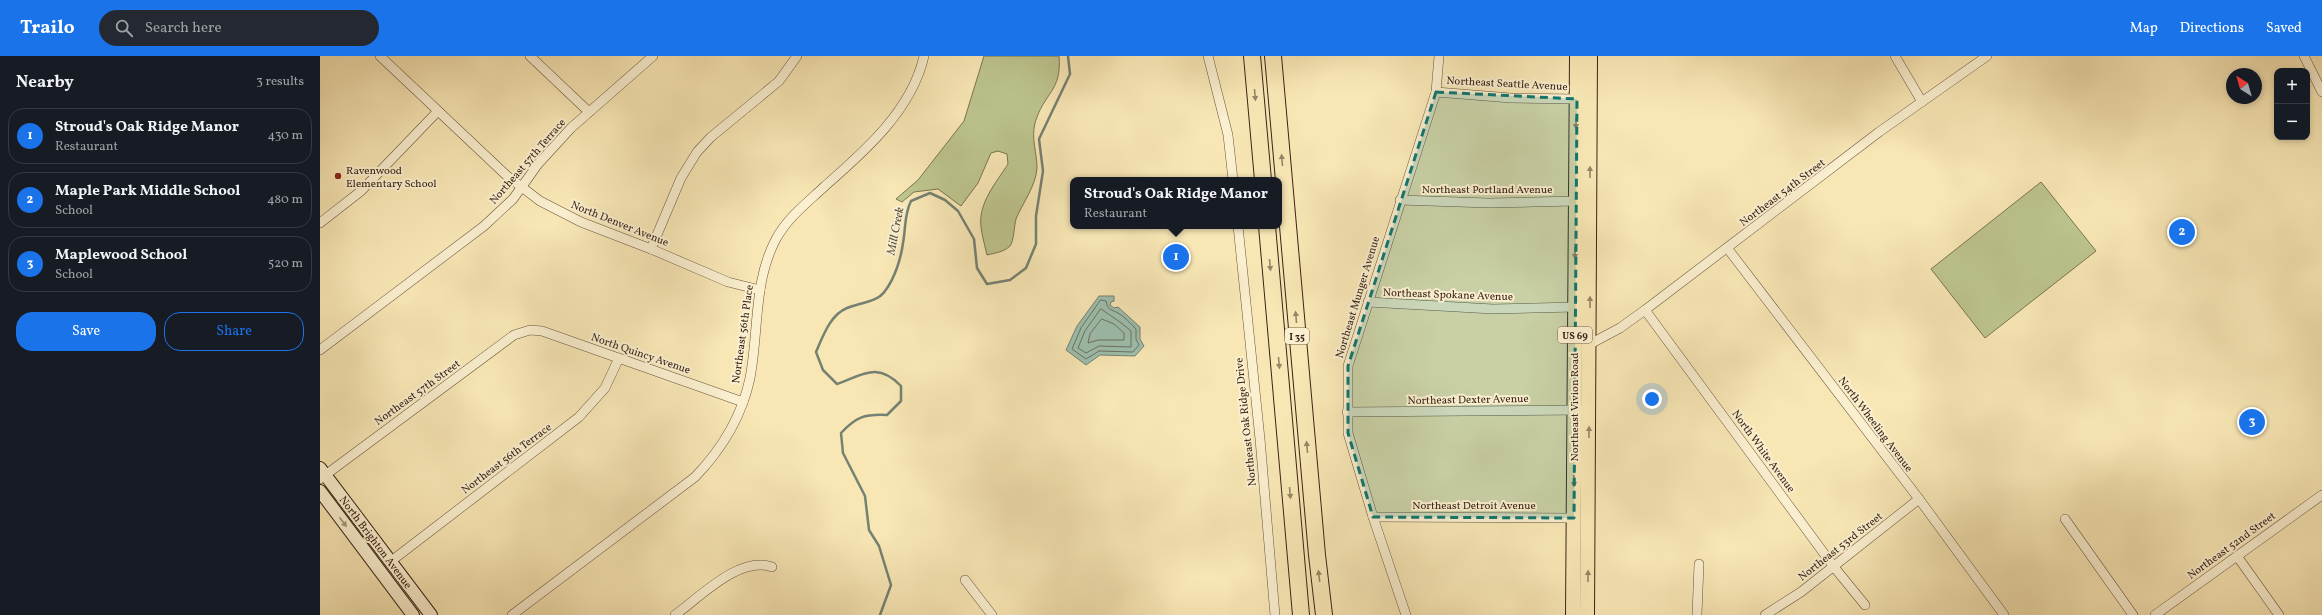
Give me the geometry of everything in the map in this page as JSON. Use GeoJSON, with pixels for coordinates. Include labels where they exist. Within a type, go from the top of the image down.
{"type":"FeatureCollection","features":[{"type":"Feature","properties":{"kind":"highway"},"geometry":{"type":"LineString","coordinates":[[1252,56],[1263,177]]}},
{"type":"Feature","properties":{"kind":"highway","name":"I 35"},"geometry":{"type":"LineString","coordinates":[[1273,56],[1317,555],[1324,615]]}},
{"type":"Feature","properties":{"kind":"highway","name":"I 35"},"geometry":{"type":"LineString","coordinates":[[1267,229],[1301,615]]}},
{"type":"Feature","properties":{"kind":"main road","name":"Northeast Vivion Road"},"geometry":{"type":"LineString","coordinates":[[1573,615],[1577,56]]}},
{"type":"Feature","properties":{"kind":"main road","name":"Northeast Vivion Road"},"geometry":{"type":"LineString","coordinates":[[1587,615],[1590,344],[1590,56]]}},
{"type":"Feature","properties":{"kind":"main road","name":"North Brighton Avenue"},"geometry":{"type":"LineString","coordinates":[[322,474],[432,615]]}},
{"type":"Feature","properties":{"kind":"main road","name":"North Brighton Avenue"},"geometry":{"type":"LineString","coordinates":[[320,491],[413,615]]}},
{"type":"Feature","properties":{"kind":"street","name":"North Denver Avenue"},"geometry":{"type":"LineString","coordinates":[[380,56],[522,189],[540,201],[581,222],[651,249],[728,282],[760,290]]}},
{"type":"Feature","properties":{"kind":"street"},"geometry":{"type":"LineString","coordinates":[[530,56],[589,112]]}},
{"type":"Feature","properties":{"kind":"street","name":"Northeast 57th Terrace"},"geometry":{"type":"LineString","coordinates":[[320,350],[484,226],[522,189],[538,164],[560,140],[589,112],[653,56]]}},
{"type":"Feature","properties":{"kind":"street"},"geometry":{"type":"LineString","coordinates":[[651,249],[681,178],[697,152],[711,137],[779,81],[797,56]]}},
{"type":"Feature","properties":{"kind":"street","name":"Northeast 56th Place"},"geometry":{"type":"LineString","coordinates":[[512,615],[695,477],[726,438],[743,402],[750,376],[760,290],[768,256],[785,226],[794,214],[858,156],[888,123],[920,74],[924,56]]}},
{"type":"Feature","properties":{"kind":"street"},"geometry":{"type":"LineString","coordinates":[[1208,56],[1228,135],[1233,177]]}},
{"type":"Feature","properties":{"kind":"street","name":"Northeast Munger Avenue"},"geometry":{"type":"LineString","coordinates":[[1406,615],[1373,517],[1348,433],[1348,366],[1400,200],[1436,92],[1439,56]]}},
{"type":"Feature","properties":{"kind":"street"},"geometry":{"type":"LineString","coordinates":[[1895,56],[1922,102]]}},
{"type":"Feature","properties":{"kind":"street","name":"Northeast 54th Street"},"geometry":{"type":"LineString","coordinates":[[1590,344],[1620,328],[1645,310],[1922,102],[1987,56]]}},
{"type":"Feature","properties":{"kind":"street"},"geometry":{"type":"LineString","coordinates":[[2304,56],[2322,92]]}},
{"type":"Feature","properties":{"kind":"street","name":"Northeast Seattle Avenue"},"geometry":{"type":"LineString","coordinates":[[1436,92],[1511,98],[1577,99]]}},
{"type":"Feature","properties":{"kind":"street"},"geometry":{"type":"LineString","coordinates":[[320,223],[361,191],[438,111]]}},
{"type":"Feature","properties":{"kind":"street","name":"Northeast Portland Avenue"},"geometry":{"type":"LineString","coordinates":[[1400,200],[1488,203],[1575,201]]}},
{"type":"Feature","properties":{"kind":"street","name":"Northeast Oak Ridge Drive"},"geometry":{"type":"LineString","coordinates":[[1238,229],[1260,439],[1275,615]]}},
{"type":"Feature","properties":{"kind":"street","name":"North Wheeling Avenue"},"geometry":{"type":"LineString","coordinates":[[1728,249],[1919,499],[2004,615]]}},
{"type":"Feature","properties":{"kind":"street","name":"Northeast Spokane Avenue"},"geometry":{"type":"LineString","coordinates":[[1368,302],[1493,309],[1575,307]]}},
{"type":"Feature","properties":{"kind":"street","name":"North White Avenue"},"geometry":{"type":"LineString","coordinates":[[1645,310],[1834,566],[1866,605]]}},
{"type":"Feature","properties":{"kind":"street","name":"North Quincy Avenue"},"geometry":{"type":"LineString","coordinates":[[530,330],[542,331],[743,402]]}},
{"type":"Feature","properties":{"kind":"street","name":"Northeast 57th Street"},"geometry":{"type":"LineString","coordinates":[[322,474],[514,335],[530,330]]}},
{"type":"Feature","properties":{"kind":"street","name":"Northeast 56th Terrace"},"geometry":{"type":"LineString","coordinates":[[390,562],[579,417],[605,388],[619,358]]}},
{"type":"Feature","properties":{"kind":"street","name":"Northeast Dexter Avenue"},"geometry":{"type":"LineString","coordinates":[[1347,412],[1589,409]]}},
{"type":"Feature","properties":{"kind":"street","name":"Northeast 52nd Street"},"geometry":{"type":"LineString","coordinates":[[2155,615],[2322,495]]}},
{"type":"Feature","properties":{"kind":"street","name":"Northeast 53rd Street"},"geometry":{"type":"LineString","coordinates":[[1765,615],[1776,613],[1919,499]]}},
{"type":"Feature","properties":{"kind":"street","name":"Northeast Detroit Avenue"},"geometry":{"type":"LineString","coordinates":[[1373,517],[1574,518]]}},
{"type":"Feature","properties":{"kind":"street"},"geometry":{"type":"LineString","coordinates":[[2065,519],[2133,615]]}},
{"type":"Feature","properties":{"kind":"street"},"geometry":{"type":"LineString","coordinates":[[2237,556],[2279,615]]}},
{"type":"Feature","properties":{"kind":"street"},"geometry":{"type":"LineString","coordinates":[[675,615],[736,570],[752,564],[772,567]]}},
{"type":"Feature","properties":{"kind":"street"},"geometry":{"type":"LineString","coordinates":[[1697,615],[1699,564]]}},
{"type":"Feature","properties":{"kind":"street"},"geometry":{"type":"LineString","coordinates":[[965,580],[992,615]]}},
{"type":"Feature","properties":{"kind":"highlighted area"},"geometry":{"type":"Polygon","coordinates":[[[1436,92],[1577,99],[1574,518],[1373,517],[1348,433],[1348,366],[1436,92]]]}},
{"type":"Feature","properties":{"kind":"green space"},"geometry":{"type":"Polygon","coordinates":[[[984,56],[1059,56],[1058,77],[1035,123],[1034,146],[1037,168],[1034,181],[1016,219],[1010,246],[1005,250],[987,255],[981,227],[982,210],[993,186],[1008,164],[1007,154],[998,151],[991,153],[978,183],[961,206],[938,189],[914,192],[902,202],[896,199],[918,180],[964,121],[984,56]]]}},
{"type":"Feature","properties":{"kind":"green space"},"geometry":{"type":"Polygon","coordinates":[[[2041,182],[2096,251],[1985,338],[1931,269],[2041,182]]]}},
{"type":"Feature","properties":{"kind":"water"},"geometry":{"type":"Polygon","coordinates":[[[1099,296],[1114,296],[1114,301],[1111,302],[1110,305],[1114,308],[1118,307],[1140,327],[1140,339],[1144,346],[1135,356],[1100,355],[1086,365],[1066,350],[1077,326],[1099,296]]]}},
{"type":"Feature","properties":{"kind":"waterway","name":"Mill Creek"},"geometry":{"type":"LineString","coordinates":[[880,615],[891,585],[879,546],[869,530],[865,496],[843,453],[841,433],[851,423],[866,416],[887,415],[901,401],[901,386],[885,374],[878,372],[863,374],[837,384],[823,370],[816,352],[828,327],[841,311],[878,298],[885,291],[895,274],[901,255],[906,216],[911,201],[930,193],[945,200],[958,211],[974,239],[977,268],[987,284],[1010,280],[1026,268],[1036,244],[1036,216],[1043,171],[1039,139],[1070,74],[1068,56]]}},
{"type":"Feature","properties":{"kind":"place","name":"Ravenwood Elementary School"},"geometry":{"type":"Point","coordinates":[338,176]}},
{"type":"Feature","properties":{"kind":"place","name":"Maple Park Middle School"},"geometry":{"type":"Point","coordinates":[2182,232]}},
{"type":"Feature","properties":{"kind":"place","name":"Stroud's Oak Ridge Manor"},"geometry":{"type":"Point","coordinates":[1176,257]}},
{"type":"Feature","properties":{"kind":"place","name":"Maplewood School"},"geometry":{"type":"Point","coordinates":[2252,422]}}]}
